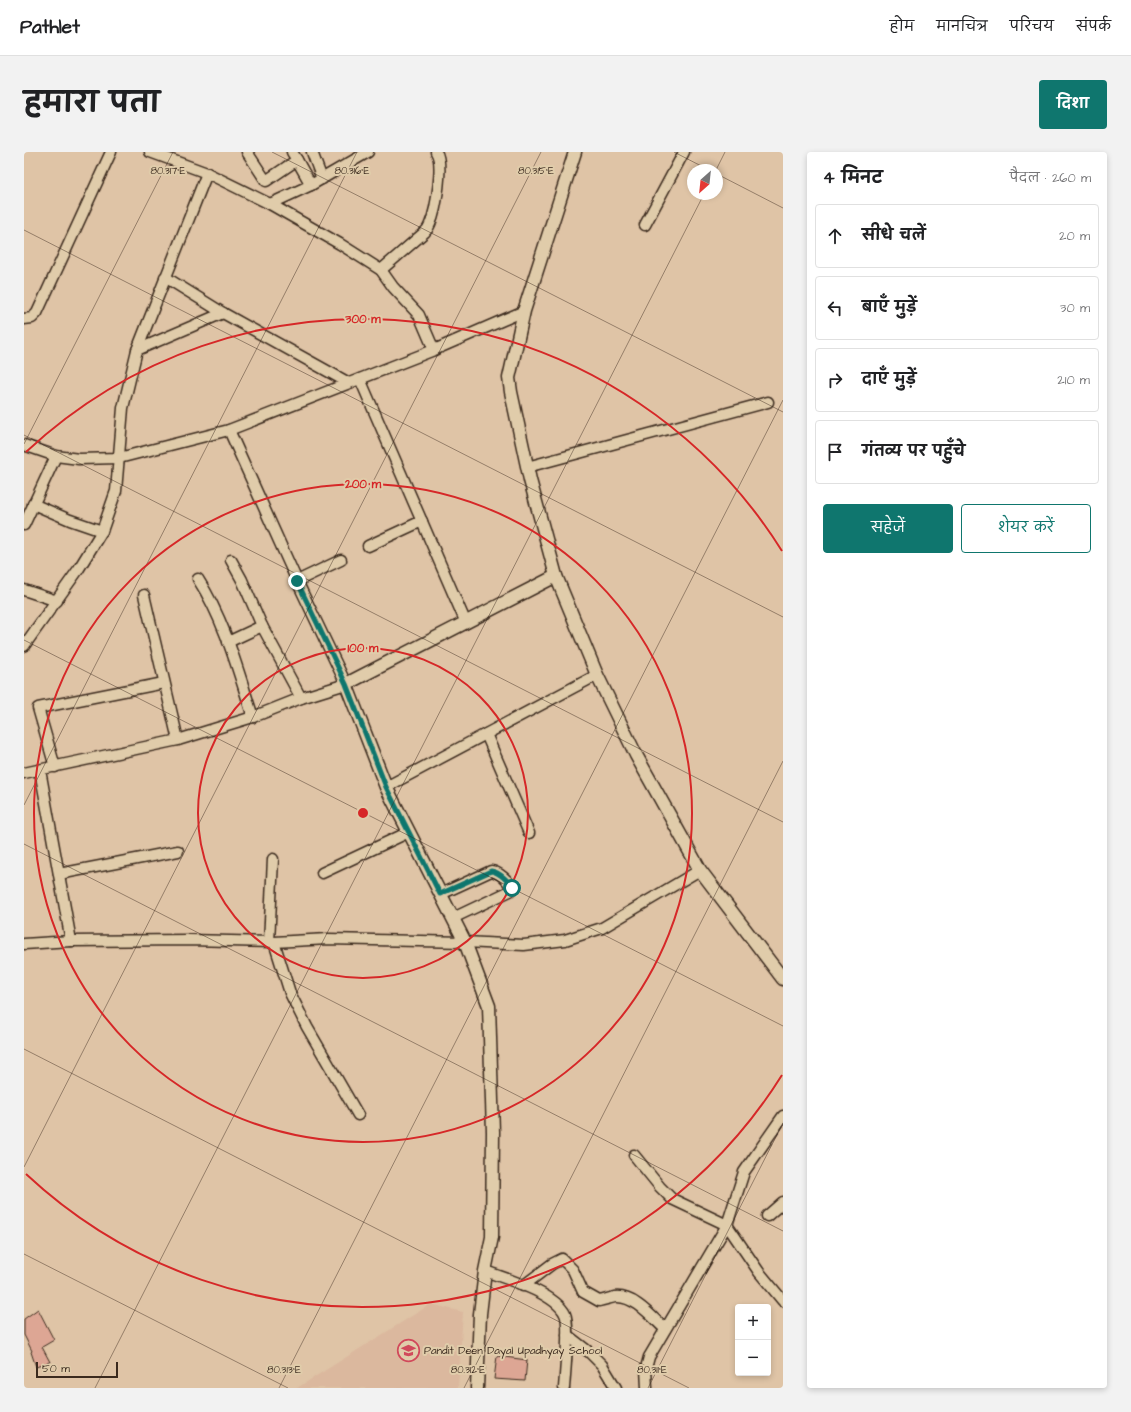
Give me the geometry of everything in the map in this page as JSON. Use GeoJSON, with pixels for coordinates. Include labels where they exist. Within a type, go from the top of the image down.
{"type":"FeatureCollection","features":[{"type":"Feature","properties":{"kind":"street"},"geometry":{"type":"LineString","coordinates":[[24,319],[32,318],[37,313],[112,152]]}},
{"type":"Feature","properties":{"kind":"street"},"geometry":{"type":"LineString","coordinates":[[150,152],[208,173],[270,204],[340,244],[381,270],[393,287],[419,315],[434,350]]}},
{"type":"Feature","properties":{"kind":"street"},"geometry":{"type":"LineString","coordinates":[[247,152],[266,181],[295,156],[311,185]]}},
{"type":"Feature","properties":{"kind":"street"},"geometry":{"type":"LineString","coordinates":[[312,152],[322,179]]}},
{"type":"Feature","properties":{"kind":"street"},"geometry":{"type":"LineString","coordinates":[[270,204],[311,185],[368,152]]}},
{"type":"Feature","properties":{"kind":"street"},"geometry":{"type":"LineString","coordinates":[[381,270],[425,232],[430,225],[440,172],[439,156],[436,152]]}},
{"type":"Feature","properties":{"kind":"street"},"geometry":{"type":"LineString","coordinates":[[575,152],[524,311],[510,378],[511,392],[527,467],[556,576],[597,675],[636,755],[700,870],[783,979]]}},
{"type":"Feature","properties":{"kind":"street"},"geometry":{"type":"LineString","coordinates":[[644,225],[684,152]]}},
{"type":"Feature","properties":{"kind":"street"},"geometry":{"type":"LineString","coordinates":[[24,646],[57,602],[102,531],[116,491],[123,408],[137,350],[208,173]]}},
{"type":"Feature","properties":{"kind":"street"},"geometry":{"type":"LineString","coordinates":[[166,277],[223,313],[349,383]]}},
{"type":"Feature","properties":{"kind":"street"},"geometry":{"type":"LineString","coordinates":[[24,445],[56,456],[79,459],[119,458],[229,430],[434,350],[524,311]]}},
{"type":"Feature","properties":{"kind":"street"},"geometry":{"type":"LineString","coordinates":[[137,350],[223,313]]}},
{"type":"Feature","properties":{"kind":"street"},"geometry":{"type":"LineString","coordinates":[[360,379],[466,623]]}},
{"type":"Feature","properties":{"kind":"street"},"geometry":{"type":"LineString","coordinates":[[527,467],[768,402]]}},
{"type":"Feature","properties":{"kind":"street"},"geometry":{"type":"LineString","coordinates":[[229,430],[297,581],[346,684],[386,787],[465,942],[489,1006],[493,1132],[492,1237],[485,1271],[480,1314],[477,1388]]}},
{"type":"Feature","properties":{"kind":"street"},"geometry":{"type":"LineString","coordinates":[[24,525],[56,456]]}},
{"type":"Feature","properties":{"kind":"street"},"geometry":{"type":"LineString","coordinates":[[33,504],[70,520],[102,531]]}},
{"type":"Feature","properties":{"kind":"street"},"geometry":{"type":"LineString","coordinates":[[368,546],[422,521]]}},
{"type":"Feature","properties":{"kind":"street"},"geometry":{"type":"LineString","coordinates":[[231,560],[242,580],[262,626],[301,698]]}},
{"type":"Feature","properties":{"kind":"street"},"geometry":{"type":"LineString","coordinates":[[297,581],[341,560]]}},
{"type":"Feature","properties":{"kind":"street"},"geometry":{"type":"LineString","coordinates":[[24,773],[178,740],[253,717],[301,698],[346,684],[556,576]]}},
{"type":"Feature","properties":{"kind":"street"},"geometry":{"type":"LineString","coordinates":[[198,579],[205,590],[228,642],[253,717]]}},
{"type":"Feature","properties":{"kind":"street"},"geometry":{"type":"LineString","coordinates":[[24,590],[57,602]]}},
{"type":"Feature","properties":{"kind":"street"},"geometry":{"type":"LineString","coordinates":[[144,596],[178,740]]}},
{"type":"Feature","properties":{"kind":"street"},"geometry":{"type":"LineString","coordinates":[[228,642],[262,626]]}},
{"type":"Feature","properties":{"kind":"street"},"geometry":{"type":"LineString","coordinates":[[386,787],[597,675]]}},
{"type":"Feature","properties":{"kind":"street"},"geometry":{"type":"LineString","coordinates":[[55,767],[38,708],[164,683]]}},
{"type":"Feature","properties":{"kind":"street"},"geometry":{"type":"LineString","coordinates":[[486,734],[529,833]]}},
{"type":"Feature","properties":{"kind":"street"},"geometry":{"type":"LineString","coordinates":[[40,770],[71,941]]}},
{"type":"Feature","properties":{"kind":"street"},"geometry":{"type":"LineString","coordinates":[[322,873],[409,832]]}},
{"type":"Feature","properties":{"kind":"street"},"geometry":{"type":"LineString","coordinates":[[59,874],[178,851]]}},
{"type":"Feature","properties":{"kind":"street"},"geometry":{"type":"LineString","coordinates":[[273,859],[272,942],[290,993],[307,1027],[358,1115]]}},
{"type":"Feature","properties":{"kind":"street"},"geometry":{"type":"LineString","coordinates":[[24,944],[71,941],[189,940],[272,942],[328,939],[524,944],[565,940],[602,928],[700,870]]}},
{"type":"Feature","properties":{"kind":"street"},"geometry":{"type":"LineString","coordinates":[[440,894],[491,871],[500,875],[511,885],[512,888],[510,891],[453,918]]}},
{"type":"Feature","properties":{"kind":"street"},"geometry":{"type":"LineString","coordinates":[[646,1388],[646,1368],[649,1357],[727,1225],[744,1172],[781,1123]]}},
{"type":"Feature","properties":{"kind":"street"},"geometry":{"type":"LineString","coordinates":[[634,1155],[660,1187],[672,1199],[727,1225],[759,1272],[783,1301]]}},
{"type":"Feature","properties":{"kind":"street"},"geometry":{"type":"LineString","coordinates":[[767,1216],[783,1202]]}},
{"type":"Feature","properties":{"kind":"street"},"geometry":{"type":"LineString","coordinates":[[523,1286],[552,1264],[562,1259],[573,1270],[583,1292],[599,1302],[616,1297],[630,1300],[644,1310],[665,1329]]}},
{"type":"Feature","properties":{"kind":"street"},"geometry":{"type":"LineString","coordinates":[[485,1271],[538,1292],[558,1304],[566,1315],[567,1335],[564,1388]]}},
{"type":"Feature","properties":{"kind":"street"},"geometry":{"type":"LineString","coordinates":[[567,1335],[589,1352],[602,1365],[616,1388]]}},
{"type":"Feature","properties":{"kind":"shaded area","name":"Pandit Deen Dayal Upadhyay School"},"geometry":{"type":"Polygon","coordinates":[[[431,1304],[463,1312],[458,1388],[297,1388],[431,1304]]]}},
{"type":"Feature","properties":{"kind":"building"},"geometry":{"type":"Polygon","coordinates":[[[38,1309],[54,1340],[42,1347],[50,1362],[36,1367],[31,1352],[32,1351],[24,1335],[24,1319],[38,1309]]]}},
{"type":"Feature","properties":{"kind":"building"},"geometry":{"type":"Polygon","coordinates":[[[497,1356],[527,1360],[525,1381],[494,1379],[497,1356]]]}},
{"type":"Feature","properties":{"kind":"place","name":"Pandit Deen Dayal Upadhyay School"},"geometry":{"type":"Point","coordinates":[409,1350]}},
{"type":"Feature","properties":{"kind":"route"},"geometry":{"type":"LineString","coordinates":[[297,581],[346,684],[386,787],[440,894],[491,871],[494,871],[500,875],[511,885],[512,888]]}}]}
